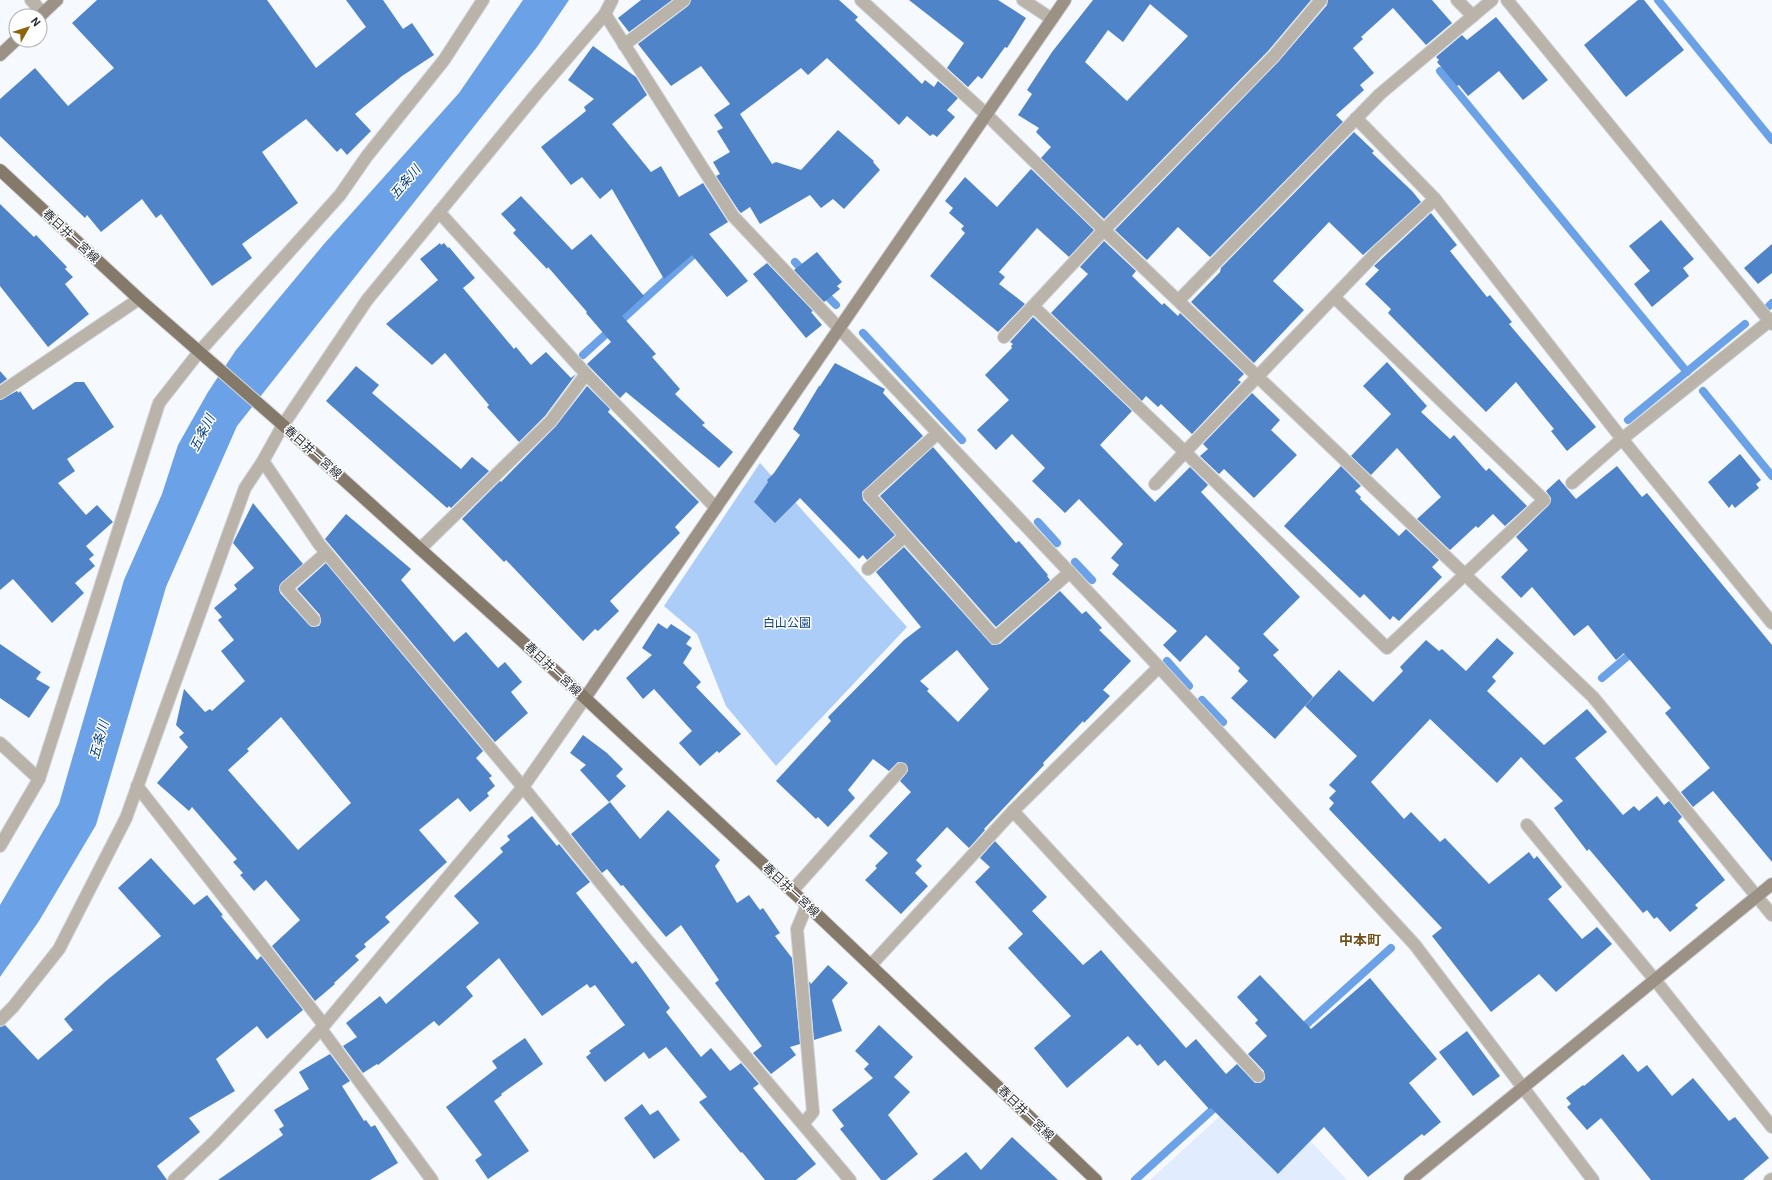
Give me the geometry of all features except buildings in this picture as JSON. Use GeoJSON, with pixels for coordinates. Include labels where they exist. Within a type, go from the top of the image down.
{"type":"FeatureCollection","features":[{"type":"Feature","properties":{"kind":"main road","name":"春日井一宮線"},"geometry":{"type":"LineString","coordinates":[[0,170],[139,299],[283,425],[585,698],[807,905],[1096,1180]]}},
{"type":"Feature","properties":{"kind":"street"},"geometry":{"type":"LineString","coordinates":[[48,9],[57,0]]}},
{"type":"Feature","properties":{"kind":"street"},"geometry":{"type":"LineString","coordinates":[[0,846],[39,779],[158,403],[199,352],[340,195],[368,156],[444,60],[483,0]]}},
{"type":"Feature","properties":{"kind":"street"},"geometry":{"type":"LineString","coordinates":[[0,1020],[13,1007],[59,949],[126,818],[245,488],[263,461],[283,425],[367,300],[605,14],[612,0]]}},
{"type":"Feature","properties":{"kind":"street"},"geometry":{"type":"LineString","coordinates":[[624,45],[684,0]]}},
{"type":"Feature","properties":{"kind":"street"},"geometry":{"type":"LineString","coordinates":[[862,0],[987,115],[1104,230],[1179,300],[1592,697],[1772,915]]}},
{"type":"Feature","properties":{"kind":"street"},"geometry":{"type":"LineString","coordinates":[[1022,0],[1052,19]]}},
{"type":"Feature","properties":{"kind":"street"},"geometry":{"type":"LineString","coordinates":[[174,1180],[215,1141],[323,1027],[523,787],[840,329],[1065,0]]}},
{"type":"Feature","properties":{"kind":"street"},"geometry":{"type":"LineString","coordinates":[[1004,337],[1104,230],[1274,56],[1321,0]]}},
{"type":"Feature","properties":{"kind":"street"},"geometry":{"type":"LineString","coordinates":[[1457,0],[1473,16]]}},
{"type":"Feature","properties":{"kind":"street"},"geometry":{"type":"LineString","coordinates":[[1179,300],[1380,94],[1492,0]]}},
{"type":"Feature","properties":{"kind":"street"},"geometry":{"type":"LineString","coordinates":[[1508,0],[1771,321],[1622,439],[1572,483]]}},
{"type":"Feature","properties":{"kind":"street"},"geometry":{"type":"LineString","coordinates":[[605,14],[733,216],[1159,666],[1415,945],[1593,1180]]}},
{"type":"Feature","properties":{"kind":"street"},"geometry":{"type":"LineString","coordinates":[[0,55],[8,48]]}},
{"type":"Feature","properties":{"kind":"street"},"geometry":{"type":"LineString","coordinates":[[1356,118],[1435,199],[1622,439],[1772,623]]}},
{"type":"Feature","properties":{"kind":"street"},"geometry":{"type":"LineString","coordinates":[[1155,484],[1376,253],[1435,199]]}},
{"type":"Feature","properties":{"kind":"street"},"geometry":{"type":"LineString","coordinates":[[439,212],[586,374],[716,508]]}},
{"type":"Feature","properties":{"kind":"street"},"geometry":{"type":"LineString","coordinates":[[1033,306],[1387,648],[1544,500],[1334,297]]}},
{"type":"Feature","properties":{"kind":"street"},"geometry":{"type":"LineString","coordinates":[[0,393],[139,299]]}},
{"type":"Feature","properties":{"kind":"street"},"geometry":{"type":"LineString","coordinates":[[420,549],[552,421],[586,374]]}},
{"type":"Feature","properties":{"kind":"street"},"geometry":{"type":"LineString","coordinates":[[938,433],[869,495],[996,638],[1070,572]]}},
{"type":"Feature","properties":{"kind":"street"},"geometry":{"type":"LineString","coordinates":[[263,461],[326,554],[523,787],[647,940],[803,1124],[844,1178]]}},
{"type":"Feature","properties":{"kind":"street"},"geometry":{"type":"LineString","coordinates":[[868,569],[905,536]]}},
{"type":"Feature","properties":{"kind":"street"},"geometry":{"type":"LineString","coordinates":[[314,620],[286,588],[326,554]]}},
{"type":"Feature","properties":{"kind":"street"},"geometry":{"type":"LineString","coordinates":[[870,965],[1013,811],[1159,666]]}},
{"type":"Feature","properties":{"kind":"street"},"geometry":{"type":"LineString","coordinates":[[0,743],[39,779]]}},
{"type":"Feature","properties":{"kind":"street"},"geometry":{"type":"LineString","coordinates":[[792,891],[901,769]]}},
{"type":"Feature","properties":{"kind":"street"},"geometry":{"type":"LineString","coordinates":[[137,786],[323,1027],[432,1180]]}},
{"type":"Feature","properties":{"kind":"street"},"geometry":{"type":"LineString","coordinates":[[1013,811],[1258,1076]]}},
{"type":"Feature","properties":{"kind":"street"},"geometry":{"type":"LineString","coordinates":[[1527,825],[1772,1127]]}},
{"type":"Feature","properties":{"kind":"street"},"geometry":{"type":"LineString","coordinates":[[1410,1180],[1772,884]]}},
{"type":"Feature","properties":{"kind":"street"},"geometry":{"type":"LineString","coordinates":[[803,1124],[813,1112],[797,929],[807,905]]}},
{"type":"Feature","properties":{"kind":"shaded area"},"geometry":{"type":"Polygon","coordinates":[[[1256,1083],[1347,1180],[1150,1180],[1256,1083]]]}},
{"type":"Feature","properties":{"kind":"green space","name":"白山公園"},"geometry":{"type":"Polygon","coordinates":[[[760,463],[907,627],[776,766],[726,706],[697,634],[664,606],[760,463]]]}},
{"type":"Feature","properties":{"kind":"water","name":"五条川"},"geometry":{"type":"Polygon","coordinates":[[[523,0],[569,0],[537,47],[237,426],[166,587],[96,825],[39,921],[0,977],[0,905],[59,804],[124,580],[162,494],[178,445],[208,392],[236,350],[324,244],[459,93],[523,0]]]}},
{"type":"Feature","properties":{"kind":"waterway"},"geometry":{"type":"LineString","coordinates":[[1658,0],[1772,140]]}},
{"type":"Feature","properties":{"kind":"waterway"},"geometry":{"type":"LineString","coordinates":[[1440,71],[1687,372]]}},
{"type":"Feature","properties":{"kind":"waterway"},"geometry":{"type":"LineString","coordinates":[[583,355],[694,254]]}},
{"type":"Feature","properties":{"kind":"waterway"},"geometry":{"type":"LineString","coordinates":[[795,262],[806,274]]}},
{"type":"Feature","properties":{"kind":"waterway"},"geometry":{"type":"LineString","coordinates":[[822,291],[836,305]]}},
{"type":"Feature","properties":{"kind":"waterway"},"geometry":{"type":"LineString","coordinates":[[1769,306],[1772,303]]}},
{"type":"Feature","properties":{"kind":"waterway"},"geometry":{"type":"LineString","coordinates":[[1628,420],[1745,324]]}},
{"type":"Feature","properties":{"kind":"waterway"},"geometry":{"type":"LineString","coordinates":[[863,333],[962,440]]}},
{"type":"Feature","properties":{"kind":"waterway"},"geometry":{"type":"LineString","coordinates":[[1703,391],[1772,476]]}},
{"type":"Feature","properties":{"kind":"waterway"},"geometry":{"type":"LineString","coordinates":[[1038,522],[1057,543]]}},
{"type":"Feature","properties":{"kind":"waterway"},"geometry":{"type":"LineString","coordinates":[[1075,562],[1092,580]]}},
{"type":"Feature","properties":{"kind":"waterway"},"geometry":{"type":"LineString","coordinates":[[1602,678],[1635,650]]}},
{"type":"Feature","properties":{"kind":"waterway"},"geometry":{"type":"LineString","coordinates":[[1167,661],[1189,686]]}},
{"type":"Feature","properties":{"kind":"waterway"},"geometry":{"type":"LineString","coordinates":[[1202,700],[1223,722]]}},
{"type":"Feature","properties":{"kind":"waterway"},"geometry":{"type":"LineString","coordinates":[[1299,1031],[1391,948]]}},
{"type":"Feature","properties":{"kind":"waterway"},"geometry":{"type":"LineString","coordinates":[[1135,1180],[1221,1102]]}},
{"type":"Feature","properties":{"kind":"district","name":"中本町"},"geometry":{"type":"Point","coordinates":[1360,940]}}]}
